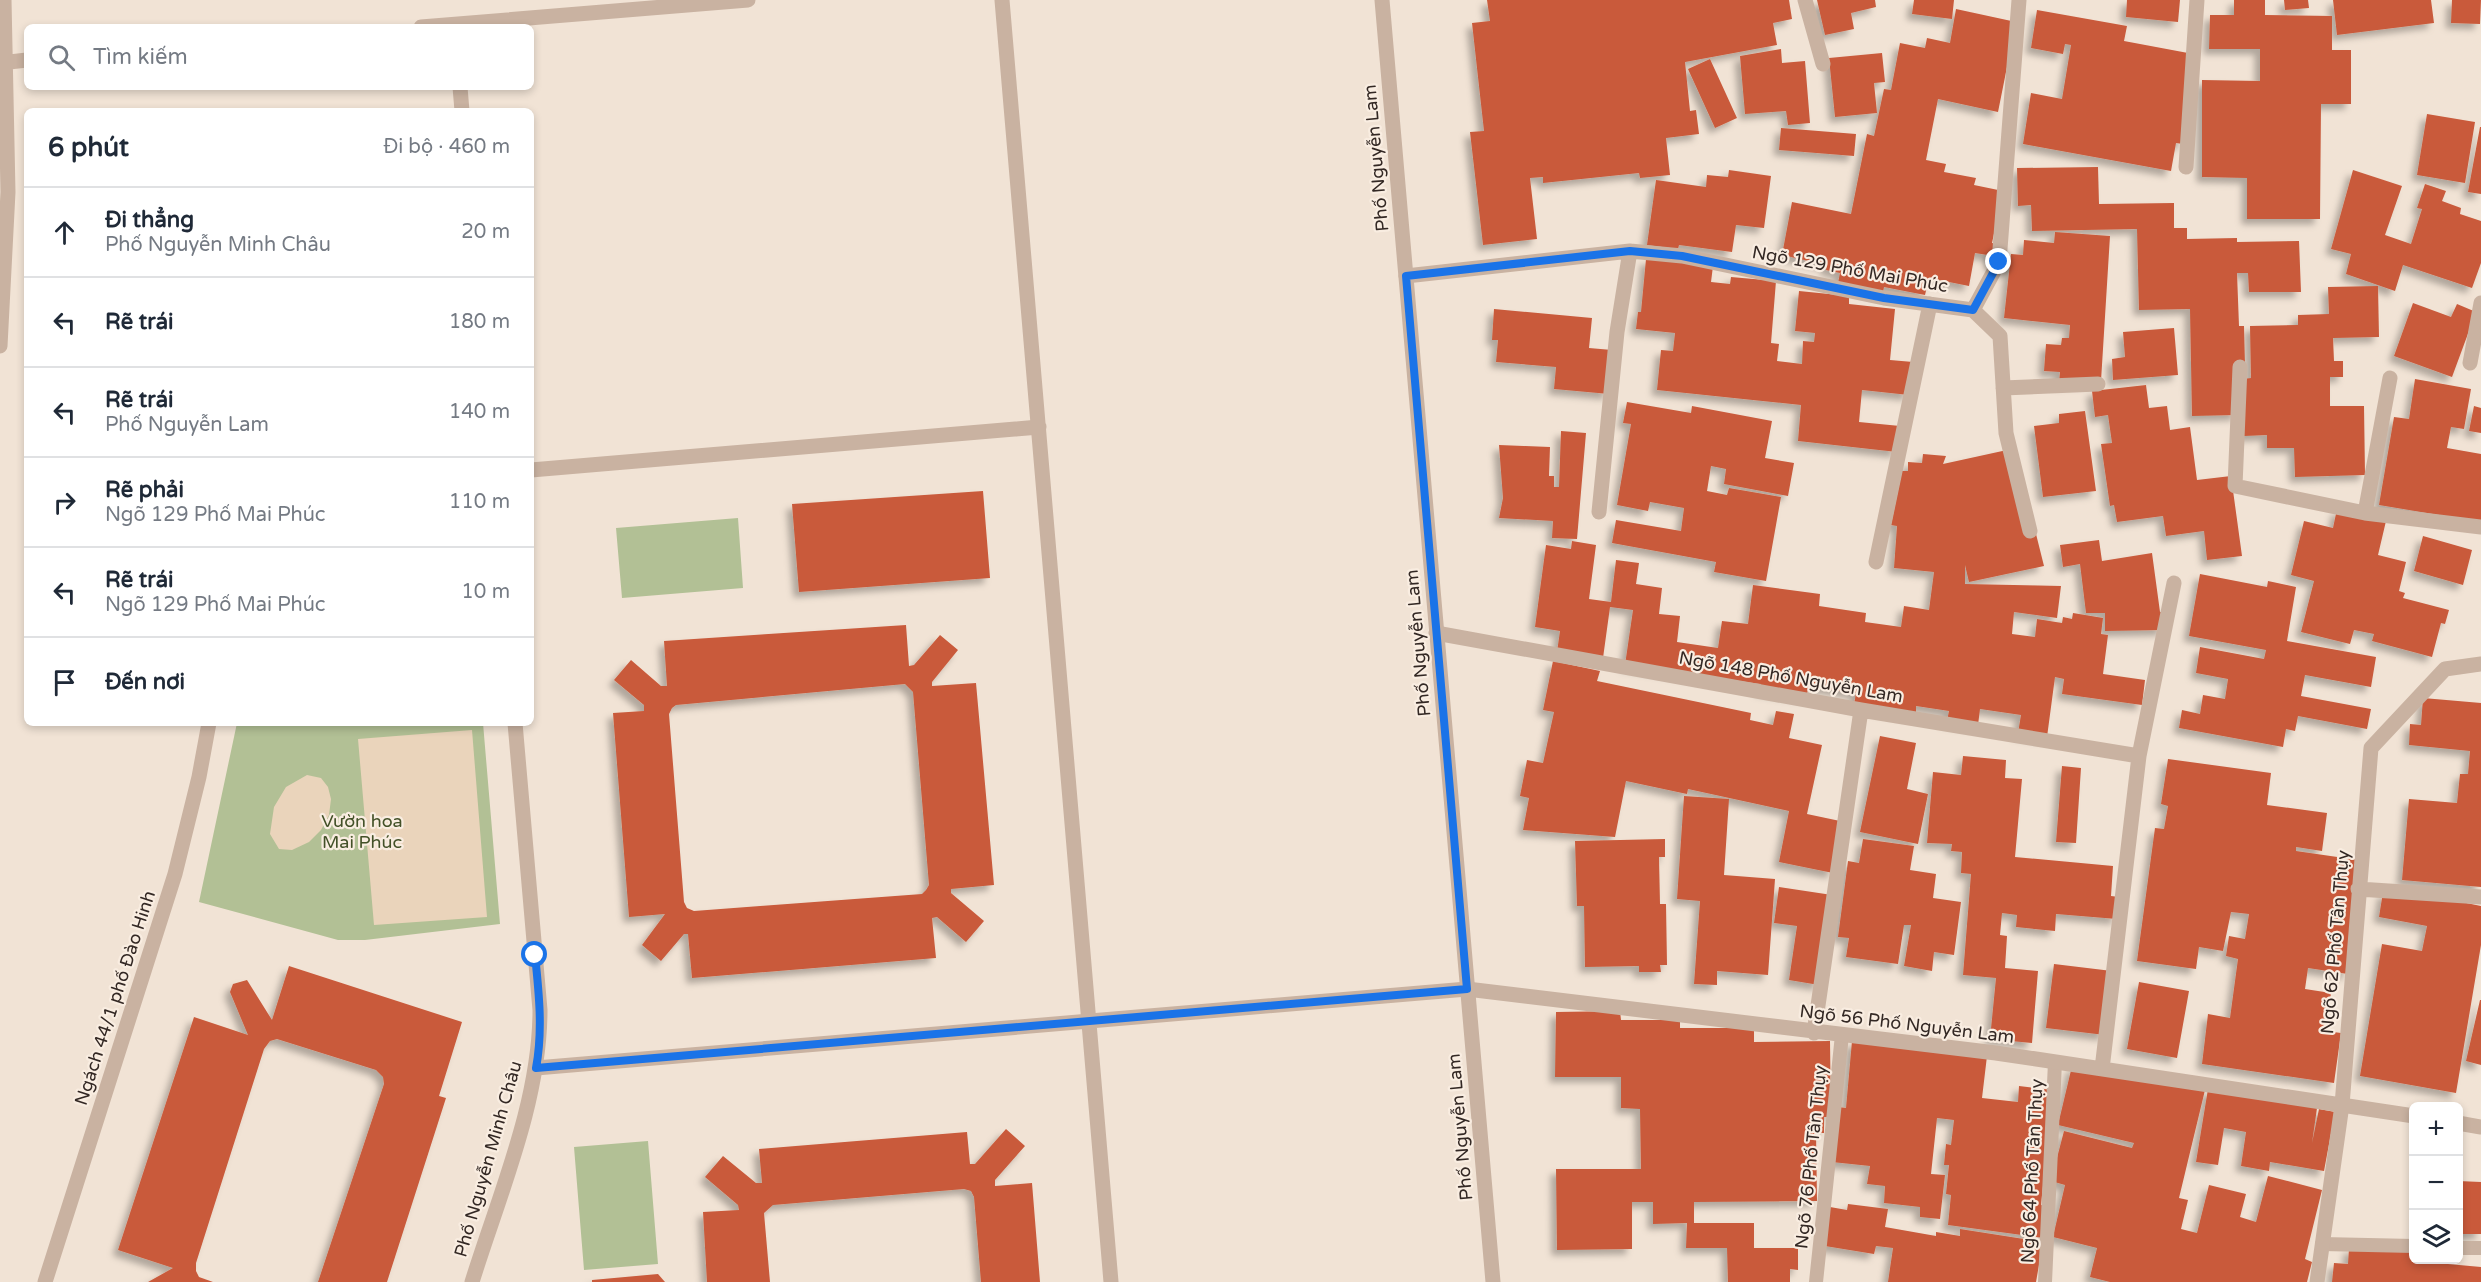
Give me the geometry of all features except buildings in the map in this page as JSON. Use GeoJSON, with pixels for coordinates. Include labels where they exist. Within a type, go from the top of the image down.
{"type":"FeatureCollection","features":[{"type":"Feature","properties":{"kind":"street"},"geometry":{"type":"LineString","coordinates":[[0,346],[8,192],[3,62],[4,0]]}},
{"type":"Feature","properties":{"kind":"street"},"geometry":{"type":"LineString","coordinates":[[475,24],[686,3],[748,0]]}},
{"type":"Feature","properties":{"kind":"street"},"geometry":{"type":"LineString","coordinates":[[1002,0],[1111,1282]]}},
{"type":"Feature","properties":{"kind":"street","name":"Phố Nguyễn Lam"},"geometry":{"type":"LineString","coordinates":[[1382,0],[1493,1282]]}},
{"type":"Feature","properties":{"kind":"street"},"geometry":{"type":"LineString","coordinates":[[1805,0],[1823,64]]}},
{"type":"Feature","properties":{"kind":"street"},"geometry":{"type":"LineString","coordinates":[[2019,0],[1999,262],[1973,310],[2000,336],[2006,433],[2030,531]]}},
{"type":"Feature","properties":{"kind":"street"},"geometry":{"type":"LineString","coordinates":[[2186,167],[2197,0]]}},
{"type":"Feature","properties":{"kind":"street"},"geometry":{"type":"LineString","coordinates":[[3,62],[24,60]]}},
{"type":"Feature","properties":{"kind":"street"},"geometry":{"type":"LineString","coordinates":[[460,90],[462,108]]}},
{"type":"Feature","properties":{"kind":"street"},"geometry":{"type":"LineString","coordinates":[[1599,512],[1617,332],[1630,251]]}},
{"type":"Feature","properties":{"kind":"street","name":"Ngõ 129 Phố Mai Phúc"},"geometry":{"type":"LineString","coordinates":[[1406,276],[1630,251],[1682,256],[1884,298],[1973,310]]}},
{"type":"Feature","properties":{"kind":"street"},"geometry":{"type":"LineString","coordinates":[[2470,363],[2481,303]]}},
{"type":"Feature","properties":{"kind":"street"},"geometry":{"type":"LineString","coordinates":[[1876,562],[1930,304]]}},
{"type":"Feature","properties":{"kind":"street"},"geometry":{"type":"LineString","coordinates":[[2240,368],[2235,486],[2365,513],[2481,527]]}},
{"type":"Feature","properties":{"kind":"street"},"geometry":{"type":"LineString","coordinates":[[2365,513],[2390,378]]}},
{"type":"Feature","properties":{"kind":"street"},"geometry":{"type":"LineString","coordinates":[[2003,388],[2098,384]]}},
{"type":"Feature","properties":{"kind":"street"},"geometry":{"type":"LineString","coordinates":[[534,470],[1039,427]]}},
{"type":"Feature","properties":{"kind":"street"},"geometry":{"type":"LineString","coordinates":[[2102,1069],[2139,756],[2174,583]]}},
{"type":"Feature","properties":{"kind":"street","name":"Ngõ 148 Phố Nguyễn Lam"},"geometry":{"type":"LineString","coordinates":[[1436,633],[1861,710],[2139,756]]}},
{"type":"Feature","properties":{"kind":"street","name":"Ngõ 62 Phố Tân Thụy"},"geometry":{"type":"LineString","coordinates":[[2317,1282],[2342,1105],[2371,747],[2445,669],[2481,663]]}},
{"type":"Feature","properties":{"kind":"street"},"geometry":{"type":"LineString","coordinates":[[1814,1033],[1861,710]]}},
{"type":"Feature","properties":{"kind":"street","name":"Ngách 44/1 phố Đào Hinh"},"geometry":{"type":"LineString","coordinates":[[45,1282],[175,874],[199,777],[208,726]]}},
{"type":"Feature","properties":{"kind":"street","name":"Phố Nguyễn Minh Châu"},"geometry":{"type":"LineString","coordinates":[[471,1282],[526,1109],[540,1046],[540,1010],[515,726]]}},
{"type":"Feature","properties":{"kind":"street"},"geometry":{"type":"LineString","coordinates":[[2358,889],[2481,897]]}},
{"type":"Feature","properties":{"kind":"street","name":"Ngõ 56 Phố Nguyễn Lam"},"geometry":{"type":"LineString","coordinates":[[536,1068],[1467,989],[2055,1062],[2409,1115]]}},
{"type":"Feature","properties":{"kind":"street"},"geometry":{"type":"LineString","coordinates":[[2463,1124],[2481,1127]]}},
{"type":"Feature","properties":{"kind":"lane","name":"Ngõ 76 Phố Tân Thụy"},"geometry":{"type":"LineString","coordinates":[[1816,1282],[1842,1035]]}},
{"type":"Feature","properties":{"kind":"lane","name":"Ngõ 64 Phố Tân Thụy"},"geometry":{"type":"LineString","coordinates":[[2045,1282],[2055,1062]]}},
{"type":"Feature","properties":{"kind":"lane"},"geometry":{"type":"LineString","coordinates":[[2322,1244],[2409,1246]]}},
{"type":"Feature","properties":{"kind":"lane"},"geometry":{"type":"LineString","coordinates":[[2463,1248],[2481,1248]]}},
{"type":"Feature","properties":{"kind":"green space"},"geometry":{"type":"Polygon","coordinates":[[[738,518],[743,588],[622,598],[616,528],[738,518]]]}},
{"type":"Feature","properties":{"kind":"green space","name":"Vườn hoa Mai Phúc"},"geometry":{"type":"Polygon","coordinates":[[[236,726],[483,726],[500,924],[365,940],[338,940],[199,902],[236,726]]]}},
{"type":"Feature","properties":{"kind":"green space"},"geometry":{"type":"Polygon","coordinates":[[[648,1141],[658,1264],[584,1270],[574,1147],[648,1141]]]}},
{"type":"Feature","properties":{"kind":"shaded area"},"geometry":{"type":"Polygon","coordinates":[[[472,730],[487,917],[374,925],[358,739],[472,730]]]}},
{"type":"Feature","properties":{"kind":"shaded area"},"geometry":{"type":"Polygon","coordinates":[[[307,775],[321,778],[328,787],[331,799],[329,815],[321,830],[309,842],[292,850],[279,849],[270,834],[274,807],[286,787],[307,775]]]}},
{"type":"Feature","properties":{"kind":"route"},"geometry":{"type":"LineString","coordinates":[[535,955],[540,1010],[540,1046],[536,1068],[1467,989],[1406,276],[1630,251],[1682,256],[1884,298],[1973,310],[1999,262]]}}]}
